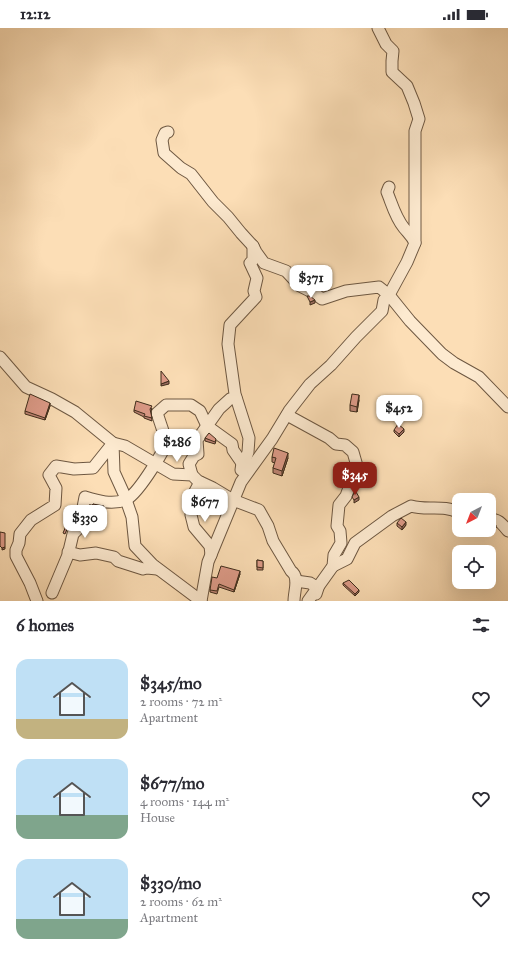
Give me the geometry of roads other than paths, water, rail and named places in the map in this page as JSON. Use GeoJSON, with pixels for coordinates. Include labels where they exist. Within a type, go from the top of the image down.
{"type":"FeatureCollection","features":[{"type":"Feature","properties":{"kind":"street"},"geometry":{"type":"LineString","coordinates":[[113,443],[114,472],[132,517],[135,546],[157,569],[201,601],[208,562],[241,482],[310,384],[331,365],[382,311],[384,300],[389,295],[407,262],[415,243],[415,131],[419,119],[407,86],[392,72],[393,52],[386,44],[378,28]]}},
{"type":"Feature","properties":{"kind":"street"},"geometry":{"type":"LineString","coordinates":[[168,132],[165,133],[162,140],[164,153],[181,168],[191,174],[213,202],[253,246],[264,263],[286,270],[300,286],[322,299],[346,292],[379,287],[389,295],[410,321],[442,354],[454,363],[479,377],[508,407]]}},
{"type":"Feature","properties":{"kind":"street"},"geometry":{"type":"LineString","coordinates":[[389,187],[387,192],[392,208],[404,228],[412,236],[415,243]]}},
{"type":"Feature","properties":{"kind":"street"},"geometry":{"type":"LineString","coordinates":[[236,495],[242,463],[245,461],[248,452],[249,438],[236,398],[228,344],[230,326],[256,297],[254,292],[257,278],[250,263],[253,260],[253,246]]}},
{"type":"Feature","properties":{"kind":"street"},"geometry":{"type":"LineString","coordinates":[[0,357],[26,387],[75,412],[113,443],[126,446],[173,474],[192,475]]}},
{"type":"Feature","properties":{"kind":"street"},"geometry":{"type":"LineString","coordinates":[[236,398],[230,399],[225,403],[197,440],[198,454],[194,456],[189,464],[192,475],[200,482],[236,495],[259,510],[268,526],[273,540],[291,570],[295,573],[296,581],[294,601]]}},
{"type":"Feature","properties":{"kind":"street"},"geometry":{"type":"LineString","coordinates":[[52,593],[68,552],[73,534],[79,528],[85,497],[105,503],[126,500],[140,486],[167,443],[157,413],[166,405],[191,405],[200,411],[207,426],[232,444],[233,450],[242,463]]}},
{"type":"Feature","properties":{"kind":"street"},"geometry":{"type":"LineString","coordinates":[[287,415],[329,438],[336,444],[345,445],[353,452],[357,466],[346,496],[339,505],[337,526],[340,531],[341,543],[334,555],[333,566],[308,601]]}},
{"type":"Feature","properties":{"kind":"street"},"geometry":{"type":"LineString","coordinates":[[37,601],[30,583],[16,556],[16,550],[19,543],[20,534],[31,520],[55,505],[56,488],[48,475],[56,466],[74,469],[93,468],[113,443]]}},
{"type":"Feature","properties":{"kind":"street"},"geometry":{"type":"LineString","coordinates":[[200,482],[192,497],[191,515],[194,527],[210,546],[211,555]]}},
{"type":"Feature","properties":{"kind":"street"},"geometry":{"type":"LineString","coordinates":[[333,566],[347,559],[349,552],[355,544],[392,516],[411,506],[452,509]]}},
{"type":"Feature","properties":{"kind":"street"},"geometry":{"type":"LineString","coordinates":[[496,520],[502,523],[508,531]]}},
{"type":"Feature","properties":{"kind":"street"},"geometry":{"type":"LineString","coordinates":[[68,552],[80,555],[96,553],[114,557],[118,561],[143,569],[157,569]]}},
{"type":"Feature","properties":{"kind":"street"},"geometry":{"type":"LineString","coordinates":[[296,581],[310,583],[318,588]]}},
{"type":"Feature","properties":{"kind":"street"},"geometry":{"type":"LineString","coordinates":[[314,601],[318,588]]}}]}
